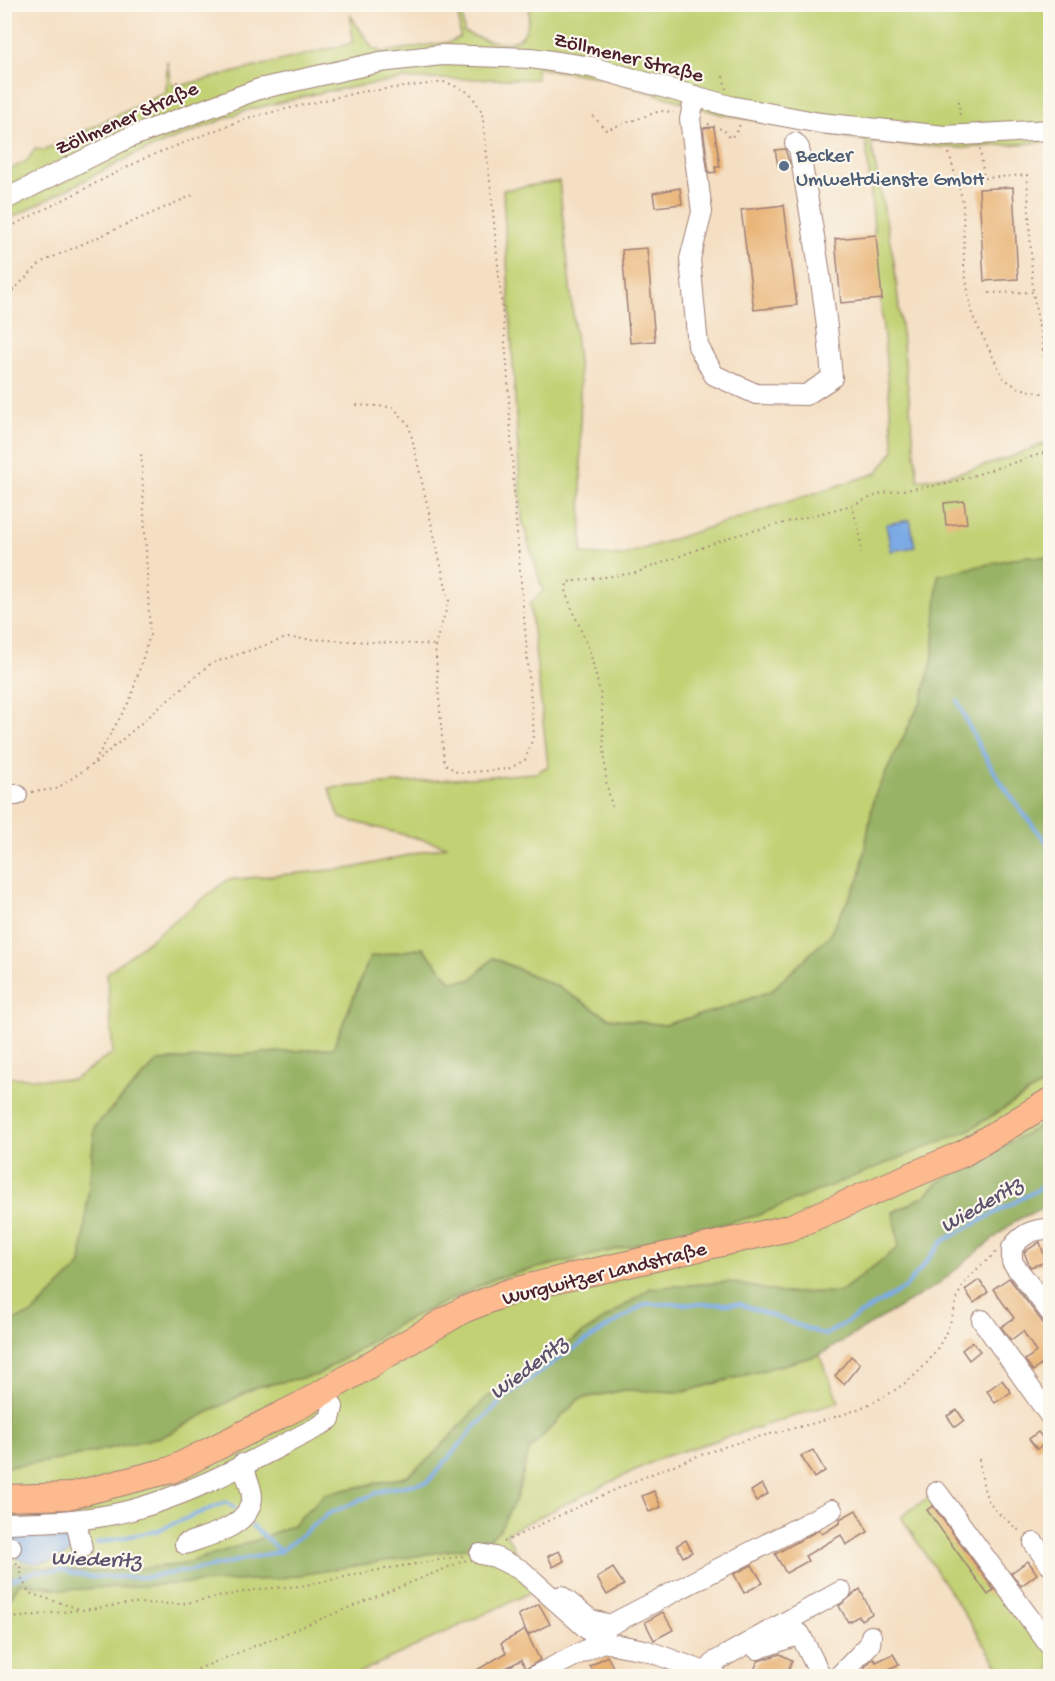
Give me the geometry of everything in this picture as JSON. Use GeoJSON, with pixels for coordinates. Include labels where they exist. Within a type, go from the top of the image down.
{"type":"FeatureCollection","features":[{"type":"Feature","properties":{"kind":"main road","name":"Wurgwitzer Landstraße"},"geometry":{"type":"LineString","coordinates":[[4,1498],[68,1496],[171,1470],[230,1443],[325,1392],[463,1310],[509,1292],[789,1228],[927,1170],[1010,1128],[1050,1101]]}},
{"type":"Feature","properties":{"kind":"street","name":"Zöllmener Straße"},"geometry":{"type":"LineString","coordinates":[[4,200],[94,154],[168,121],[259,88],[380,62],[442,55],[531,57],[570,63],[796,120],[945,136],[1050,130]]}},
{"type":"Feature","properties":{"kind":"street"},"geometry":{"type":"LineString","coordinates":[[695,96],[690,119],[702,212],[690,259],[698,346],[714,375],[756,394],[806,395],[832,378],[829,333],[810,211],[799,148],[795,143],[796,120]]}},
{"type":"Feature","properties":{"kind":"street"},"geometry":{"type":"LineString","coordinates":[[1022,132],[1050,122]]}},
{"type":"Feature","properties":{"kind":"street"},"geometry":{"type":"LineString","coordinates":[[1050,1229],[1039,1229],[1028,1233],[1012,1248],[1012,1262],[1050,1312]]}},
{"type":"Feature","properties":{"kind":"street"},"geometry":{"type":"LineString","coordinates":[[982,1320],[1050,1416]]}},
{"type":"Feature","properties":{"kind":"street"},"geometry":{"type":"LineString","coordinates":[[4,1523],[76,1521],[129,1511],[159,1501],[242,1464],[330,1419],[333,1407],[325,1392]]}},
{"type":"Feature","properties":{"kind":"street"},"geometry":{"type":"LineString","coordinates":[[185,1544],[227,1529],[245,1513],[252,1497],[242,1464]]}},
{"type":"Feature","properties":{"kind":"street"},"geometry":{"type":"LineString","coordinates":[[937,1492],[1050,1646]]}},
{"type":"Feature","properties":{"kind":"street"},"geometry":{"type":"LineString","coordinates":[[480,1554],[495,1557],[522,1570],[591,1620],[610,1625],[832,1510]]}},
{"type":"Feature","properties":{"kind":"street"},"geometry":{"type":"LineString","coordinates":[[76,1521],[82,1548]]}},
{"type":"Feature","properties":{"kind":"street"},"geometry":{"type":"LineString","coordinates":[[1034,1543],[1050,1566]]}},
{"type":"Feature","properties":{"kind":"street"},"geometry":{"type":"LineString","coordinates":[[716,1675],[716,1660],[841,1591]]}},
{"type":"Feature","properties":{"kind":"street"},"geometry":{"type":"LineString","coordinates":[[554,1594],[602,1642],[645,1650],[716,1675]]}},
{"type":"Feature","properties":{"kind":"street"},"geometry":{"type":"LineString","coordinates":[[716,1675],[759,1648],[801,1634],[821,1677]]}},
{"type":"Feature","properties":{"kind":"street"},"geometry":{"type":"LineString","coordinates":[[839,1677],[870,1644],[871,1636]]}},
{"type":"Feature","properties":{"kind":"street"},"geometry":{"type":"LineString","coordinates":[[535,1677],[602,1642]]}},
{"type":"Feature","properties":{"kind":"path"},"geometry":{"type":"LineString","coordinates":[[168,121],[166,115],[168,105],[178,80]]}},
{"type":"Feature","properties":{"kind":"path"},"geometry":{"type":"LineString","coordinates":[[4,230],[145,158],[247,118],[360,92],[446,82],[470,93],[482,112],[507,363],[515,511],[534,735],[525,760],[508,769],[458,773],[444,763],[435,645],[449,601],[409,425],[393,407],[354,405]]}},
{"type":"Feature","properties":{"kind":"path"},"geometry":{"type":"LineString","coordinates":[[593,116],[606,130],[660,111],[673,111],[690,119],[716,126],[730,138],[736,133],[742,121]]}},
{"type":"Feature","properties":{"kind":"path"},"geometry":{"type":"LineString","coordinates":[[978,134],[984,178],[1027,175],[1033,292],[1050,383]]}},
{"type":"Feature","properties":{"kind":"path"},"geometry":{"type":"LineString","coordinates":[[945,136],[963,202],[964,267],[972,315],[1004,379],[1019,388],[1050,395]]}},
{"type":"Feature","properties":{"kind":"path"},"geometry":{"type":"LineString","coordinates":[[4,298],[42,262],[193,195]]}},
{"type":"Feature","properties":{"kind":"path"},"geometry":{"type":"LineString","coordinates":[[988,293],[1033,292]]}},
{"type":"Feature","properties":{"kind":"path"},"geometry":{"type":"LineString","coordinates":[[93,764],[130,700],[150,635],[141,450]]}},
{"type":"Feature","properties":{"kind":"path"},"geometry":{"type":"LineString","coordinates":[[612,807],[606,781],[601,696],[590,652],[566,594],[567,582],[635,573],[730,537],[852,504],[882,493],[947,484],[1050,451]]}},
{"type":"Feature","properties":{"kind":"path"},"geometry":{"type":"LineString","coordinates":[[852,504],[860,536],[861,556]]}},
{"type":"Feature","properties":{"kind":"path"},"geometry":{"type":"LineString","coordinates":[[11,795],[56,789],[93,764],[210,664],[286,638],[435,645]]}},
{"type":"Feature","properties":{"kind":"path"},"geometry":{"type":"LineString","coordinates":[[480,1554],[664,1468],[776,1431],[825,1422],[853,1413],[891,1393],[916,1374],[934,1354],[948,1329],[963,1284],[996,1252]]}},
{"type":"Feature","properties":{"kind":"path"},"geometry":{"type":"LineString","coordinates":[[979,1459],[984,1494],[994,1512],[1034,1543]]}},
{"type":"Feature","properties":{"kind":"path"},"geometry":{"type":"LineString","coordinates":[[4,1619],[133,1603],[181,1604],[259,1589],[302,1586],[457,1557]]}},
{"type":"Feature","properties":{"kind":"path"},"geometry":{"type":"LineString","coordinates":[[181,1677],[456,1564]]}},
{"type":"Feature","properties":{"kind":"path"},"geometry":{"type":"LineString","coordinates":[[20,1565],[21,1580],[29,1593],[82,1610]]}},
{"type":"Feature","properties":{"kind":"green space"},"geometry":{"type":"Polygon","coordinates":[[[458,5],[462,5],[464,32],[479,38],[507,42],[515,41],[522,36],[527,26],[530,5],[1050,5],[1050,142],[963,148],[871,143],[894,262],[918,480],[986,465],[1050,441],[1050,558],[1026,556],[939,575],[933,657],[922,699],[874,797],[860,877],[829,936],[771,991],[718,1010],[664,1025],[609,1018],[558,987],[493,958],[471,980],[451,981],[423,948],[370,957],[333,1048],[158,1061],[95,1126],[81,1265],[32,1314],[5,1323],[5,1077],[73,1080],[113,1053],[107,973],[227,880],[353,868],[447,846],[340,818],[329,788],[536,773],[548,766],[530,604],[543,591],[522,520],[503,190],[559,181],[580,381],[582,554],[621,556],[877,473],[894,450],[866,141],[721,114],[601,77],[536,68],[537,79],[404,79],[323,92],[244,111],[134,155],[5,221],[5,172],[27,161],[35,149],[45,150],[166,92],[167,60],[171,84],[179,86],[352,43],[351,16],[373,49],[383,52],[450,42],[460,37],[458,5]]]}},
{"type":"Feature","properties":{"kind":"green space"},"geometry":{"type":"Polygon","coordinates":[[[1026,556],[1050,558],[1050,1080],[969,1130],[756,1216],[496,1278],[402,1322],[317,1375],[256,1387],[164,1436],[58,1460],[5,1467],[5,1323],[32,1314],[81,1265],[95,1126],[158,1061],[333,1048],[370,957],[423,948],[451,981],[471,980],[493,958],[558,987],[609,1018],[664,1025],[718,1010],[771,991],[829,936],[860,877],[874,797],[922,699],[933,657],[938,575],[1026,556]]]}},
{"type":"Feature","properties":{"kind":"green space"},"geometry":{"type":"Polygon","coordinates":[[[1050,1080],[1050,1120],[939,1182],[925,1196],[893,1212],[899,1247],[840,1292],[782,1293],[729,1282],[651,1288],[485,1399],[432,1456],[406,1477],[325,1494],[293,1525],[251,1542],[180,1565],[92,1572],[5,1564],[5,1467],[58,1460],[164,1436],[256,1387],[317,1375],[402,1322],[496,1278],[631,1245],[969,1130],[1050,1080]]]}},
{"type":"Feature","properties":{"kind":"green space"},"geometry":{"type":"Polygon","coordinates":[[[1050,1120],[1050,1204],[1015,1221],[937,1285],[819,1355],[683,1392],[625,1390],[579,1399],[529,1450],[517,1496],[500,1529],[483,1545],[275,1579],[64,1590],[20,1582],[11,1597],[5,1601],[5,1564],[92,1572],[180,1565],[251,1542],[293,1525],[325,1494],[406,1477],[432,1456],[485,1399],[651,1288],[729,1282],[782,1293],[840,1292],[899,1247],[893,1213],[925,1196],[939,1182],[1050,1120]]]}},
{"type":"Feature","properties":{"kind":"green space"},"geometry":{"type":"Polygon","coordinates":[[[819,1355],[839,1402],[660,1458],[506,1533],[536,1590],[352,1676],[5,1676],[5,1601],[11,1597],[20,1582],[64,1590],[517,1496],[529,1450],[579,1399],[625,1390],[684,1392],[819,1355]]]}},
{"type":"Feature","properties":{"kind":"green space"},"geometry":{"type":"Polygon","coordinates":[[[937,1491],[1050,1644],[1050,1676],[1005,1676],[901,1517],[937,1491]]]}},
{"type":"Feature","properties":{"kind":"water"},"geometry":{"type":"Polygon","coordinates":[[[910,520],[915,547],[891,551],[886,524],[910,520]]]}},
{"type":"Feature","properties":{"kind":"water"},"geometry":{"type":"Polygon","coordinates":[[[17,1536],[67,1540],[73,1543],[75,1549],[50,1561],[32,1563],[23,1561],[8,1551],[8,1540],[17,1536]]]}},
{"type":"Feature","properties":{"kind":"building"},"geometry":{"type":"Polygon","coordinates":[[[714,127],[720,167],[715,167],[716,172],[709,173],[703,128],[714,127]]]}},
{"type":"Feature","properties":{"kind":"building"},"geometry":{"type":"Polygon","coordinates":[[[785,149],[790,164],[778,166],[775,150],[785,149]]]}},
{"type":"Feature","properties":{"kind":"building"},"geometry":{"type":"Polygon","coordinates":[[[1013,187],[1018,279],[984,281],[979,189],[1013,187]]]}},
{"type":"Feature","properties":{"kind":"building"},"geometry":{"type":"Polygon","coordinates":[[[680,188],[682,204],[655,207],[653,193],[680,188]]]}},
{"type":"Feature","properties":{"kind":"building"},"geometry":{"type":"Polygon","coordinates":[[[784,205],[797,305],[754,310],[741,210],[784,205]]]}},
{"type":"Feature","properties":{"kind":"building"},"geometry":{"type":"Polygon","coordinates":[[[876,235],[882,299],[841,303],[835,239],[876,235]]]}},
{"type":"Feature","properties":{"kind":"building"},"geometry":{"type":"Polygon","coordinates":[[[647,248],[655,341],[630,343],[622,250],[647,248]]]}},
{"type":"Feature","properties":{"kind":"building"},"geometry":{"type":"Polygon","coordinates":[[[964,501],[967,523],[946,525],[944,503],[964,501]]]}},
{"type":"Feature","properties":{"kind":"building"},"geometry":{"type":"Polygon","coordinates":[[[1040,1242],[1046,1262],[1030,1267],[1024,1252],[1040,1242]]]}},
{"type":"Feature","properties":{"kind":"building"},"geometry":{"type":"Polygon","coordinates":[[[1009,1278],[1050,1332],[1050,1358],[1033,1371],[1025,1360],[1036,1352],[1023,1331],[1011,1340],[1001,1327],[1014,1318],[993,1289],[1009,1278]]]}},
{"type":"Feature","properties":{"kind":"building"},"geometry":{"type":"Polygon","coordinates":[[[979,1280],[988,1292],[974,1303],[965,1290],[979,1280]]]}},
{"type":"Feature","properties":{"kind":"building"},"geometry":{"type":"Polygon","coordinates":[[[972,1342],[980,1351],[969,1360],[962,1350],[972,1342]]]}},
{"type":"Feature","properties":{"kind":"building"},"geometry":{"type":"Polygon","coordinates":[[[851,1356],[860,1364],[844,1384],[835,1376],[851,1356]]]}},
{"type":"Feature","properties":{"kind":"building"},"geometry":{"type":"Polygon","coordinates":[[[1002,1380],[1011,1392],[995,1403],[987,1391],[1002,1380]]]}},
{"type":"Feature","properties":{"kind":"building"},"geometry":{"type":"Polygon","coordinates":[[[957,1410],[964,1420],[955,1427],[947,1416],[957,1410]]]}},
{"type":"Feature","properties":{"kind":"building"},"geometry":{"type":"Polygon","coordinates":[[[1038,1432],[1046,1442],[1037,1449],[1029,1439],[1038,1432]]]}},
{"type":"Feature","properties":{"kind":"building"},"geometry":{"type":"Polygon","coordinates":[[[813,1450],[825,1471],[814,1478],[801,1456],[813,1450]]]}},
{"type":"Feature","properties":{"kind":"building"},"geometry":{"type":"Polygon","coordinates":[[[762,1484],[768,1494],[756,1501],[751,1491],[762,1484]]]}},
{"type":"Feature","properties":{"kind":"building"},"geometry":{"type":"Polygon","coordinates":[[[654,1491],[661,1507],[649,1512],[642,1496],[654,1491]]]}},
{"type":"Feature","properties":{"kind":"building"},"geometry":{"type":"Polygon","coordinates":[[[933,1506],[994,1590],[988,1595],[927,1510],[933,1506]]]}},
{"type":"Feature","properties":{"kind":"building"},"geometry":{"type":"Polygon","coordinates":[[[856,1510],[868,1532],[846,1545],[841,1535],[805,1556],[808,1561],[786,1573],[775,1554],[819,1530],[822,1534],[840,1523],[840,1519],[856,1510]]]}},
{"type":"Feature","properties":{"kind":"building"},"geometry":{"type":"Polygon","coordinates":[[[686,1540],[692,1552],[683,1557],[677,1545],[686,1540]]]}},
{"type":"Feature","properties":{"kind":"building"},"geometry":{"type":"Polygon","coordinates":[[[559,1551],[564,1561],[553,1567],[548,1556],[559,1551]]]}},
{"type":"Feature","properties":{"kind":"building"},"geometry":{"type":"Polygon","coordinates":[[[1028,1561],[1037,1574],[1021,1586],[1011,1573],[1028,1561]]]}},
{"type":"Feature","properties":{"kind":"building"},"geometry":{"type":"Polygon","coordinates":[[[752,1565],[763,1583],[744,1593],[734,1574],[752,1565]]]}},
{"type":"Feature","properties":{"kind":"building"},"geometry":{"type":"Polygon","coordinates":[[[613,1568],[624,1585],[607,1595],[597,1578],[613,1568]]]}},
{"type":"Feature","properties":{"kind":"building"},"geometry":{"type":"Polygon","coordinates":[[[860,1589],[872,1614],[861,1620],[859,1616],[848,1622],[839,1606],[860,1589]]]}},
{"type":"Feature","properties":{"kind":"building"},"geometry":{"type":"Polygon","coordinates":[[[539,1604],[550,1624],[528,1635],[518,1615],[539,1604]]]}},
{"type":"Feature","properties":{"kind":"building"},"geometry":{"type":"Polygon","coordinates":[[[663,1612],[673,1630],[654,1640],[645,1622],[663,1612]]]}},
{"type":"Feature","properties":{"kind":"building"},"geometry":{"type":"Polygon","coordinates":[[[525,1630],[540,1660],[526,1669],[521,1660],[489,1677],[465,1677],[506,1653],[501,1643],[525,1630]]]}},
{"type":"Feature","properties":{"kind":"building"},"geometry":{"type":"Polygon","coordinates":[[[780,1654],[792,1660],[786,1677],[770,1677],[754,1670],[758,1661],[780,1654]]]}},
{"type":"Feature","properties":{"kind":"building"},"geometry":{"type":"Polygon","coordinates":[[[893,1654],[899,1664],[883,1672],[885,1677],[868,1677],[864,1668],[873,1658],[876,1662],[893,1654]]]}},
{"type":"Feature","properties":{"kind":"building"},"geometry":{"type":"Polygon","coordinates":[[[607,1656],[619,1677],[597,1677],[590,1666],[607,1656]]]}},
{"type":"Feature","properties":{"kind":"waterway"},"geometry":{"type":"LineString","coordinates":[[958,701],[986,759],[1050,846]]}},
{"type":"Feature","properties":{"kind":"waterway","name":"Wiederitz"},"geometry":{"type":"LineString","coordinates":[[4,1582],[36,1571],[61,1570],[89,1577],[147,1577],[206,1568],[281,1551],[328,1514],[386,1489],[428,1482],[475,1427],[508,1395],[565,1354],[645,1304],[740,1304],[825,1335],[906,1287],[943,1241],[1039,1189],[1050,1176]]}},
{"type":"Feature","properties":{"kind":"waterway"},"geometry":{"type":"LineString","coordinates":[[97,1543],[156,1531],[226,1502],[235,1508]]}},
{"type":"Feature","properties":{"kind":"waterway"},"geometry":{"type":"LineString","coordinates":[[252,1526],[281,1551]]}},
{"type":"Feature","properties":{"kind":"place","name":"Becker Umweltdienste GmbH"},"geometry":{"type":"Point","coordinates":[784,166]}}]}
